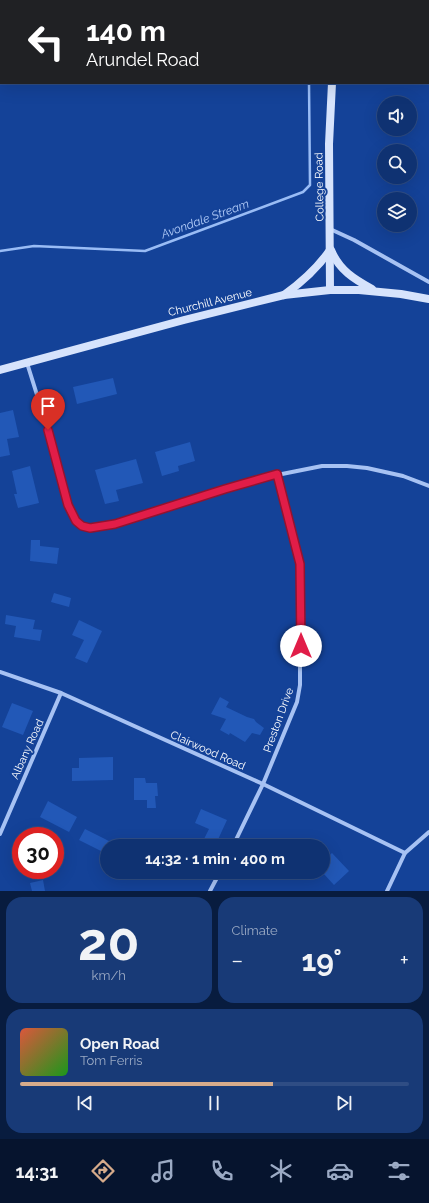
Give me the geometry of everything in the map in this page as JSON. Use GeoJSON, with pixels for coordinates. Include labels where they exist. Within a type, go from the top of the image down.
{"type":"FeatureCollection","features":[{"type":"Feature","properties":{"kind":"main road","name":"College Road"},"geometry":{"type":"LineString","coordinates":[[330,290],[329,144],[332,84]]}},
{"type":"Feature","properties":{"kind":"main road"},"geometry":{"type":"LineString","coordinates":[[284,295],[310,275],[330,249],[345,272],[376,292]]}},
{"type":"Feature","properties":{"kind":"main road","name":"Churchill Avenue"},"geometry":{"type":"LineString","coordinates":[[0,370],[184,320],[284,295],[330,290],[358,290],[401,294],[429,299]]}},
{"type":"Feature","properties":{"kind":"street"},"geometry":{"type":"LineString","coordinates":[[330,229],[354,240],[429,282]]}},
{"type":"Feature","properties":{"kind":"street"},"geometry":{"type":"LineString","coordinates":[[27,363],[48,430],[68,505],[76,521],[82,526],[90,528],[115,524],[277,474],[322,466],[347,466],[391,472],[429,486]]}},
{"type":"Feature","properties":{"kind":"street","name":"Preston Drive"},"geometry":{"type":"LineString","coordinates":[[236,839],[263,784],[297,702],[300,685],[300,564],[277,474]]}},
{"type":"Feature","properties":{"kind":"street","name":"Clairwood Road"},"geometry":{"type":"LineString","coordinates":[[0,672],[61,693],[263,784],[405,854]]}},
{"type":"Feature","properties":{"kind":"street","name":"Albany Road"},"geometry":{"type":"LineString","coordinates":[[0,834],[61,693]]}},
{"type":"Feature","properties":{"kind":"street"},"geometry":{"type":"LineString","coordinates":[[387,891],[405,854],[429,832]]}},
{"type":"Feature","properties":{"kind":"street"},"geometry":{"type":"LineString","coordinates":[[210,891],[216,879]]}},
{"type":"Feature","properties":{"kind":"building"},"geometry":{"type":"Polygon","coordinates":[[[113,378],[117,394],[77,404],[73,387],[113,378]]]}},
{"type":"Feature","properties":{"kind":"building"},"geometry":{"type":"Polygon","coordinates":[[[13,410],[19,437],[7,439],[10,455],[0,457],[0,413],[13,410]]]}},
{"type":"Feature","properties":{"kind":"building"},"geometry":{"type":"Polygon","coordinates":[[[190,442],[195,461],[178,466],[179,471],[162,476],[155,452],[190,442]]]}},
{"type":"Feature","properties":{"kind":"building"},"geometry":{"type":"Polygon","coordinates":[[[136,459],[143,483],[116,490],[119,501],[105,504],[95,470],[136,459]]]}},
{"type":"Feature","properties":{"kind":"building"},"geometry":{"type":"Polygon","coordinates":[[[30,466],[39,503],[18,508],[14,494],[17,494],[12,471],[30,466]]]}},
{"type":"Feature","properties":{"kind":"building"},"geometry":{"type":"Polygon","coordinates":[[[31,540],[40,540],[40,546],[59,548],[57,564],[30,561],[31,540]]]}},
{"type":"Feature","properties":{"kind":"building"},"geometry":{"type":"Polygon","coordinates":[[[54,593],[71,598],[69,607],[51,602],[54,593]]]}},
{"type":"Feature","properties":{"kind":"building"},"geometry":{"type":"Polygon","coordinates":[[[6,615],[35,620],[33,629],[42,630],[40,641],[14,637],[16,626],[5,624],[6,615]]]}},
{"type":"Feature","properties":{"kind":"building"},"geometry":{"type":"Polygon","coordinates":[[[79,620],[102,631],[87,663],[75,658],[84,640],[72,635],[79,620]]]}},
{"type":"Feature","properties":{"kind":"building"},"geometry":{"type":"Polygon","coordinates":[[[220,697],[229,702],[226,707],[254,719],[264,728],[260,735],[252,733],[245,742],[230,733],[229,735],[220,730],[226,719],[211,714],[220,697]]]}},
{"type":"Feature","properties":{"kind":"building"},"geometry":{"type":"Polygon","coordinates":[[[12,703],[33,711],[23,735],[2,727],[12,703]]]}},
{"type":"Feature","properties":{"kind":"building"},"geometry":{"type":"Polygon","coordinates":[[[113,757],[113,780],[72,781],[72,768],[79,768],[79,758],[113,757]]]}},
{"type":"Feature","properties":{"kind":"building"},"geometry":{"type":"Polygon","coordinates":[[[134,778],[145,778],[146,783],[157,783],[158,796],[155,796],[156,808],[147,808],[147,800],[134,800],[134,778]]]}},
{"type":"Feature","properties":{"kind":"building"},"geometry":{"type":"Polygon","coordinates":[[[48,801],[77,817],[69,832],[64,829],[64,827],[59,827],[40,817],[48,801]]]}},
{"type":"Feature","properties":{"kind":"building"},"geometry":{"type":"Polygon","coordinates":[[[201,809],[227,820],[218,839],[204,839],[209,829],[195,823],[201,809]]]}},
{"type":"Feature","properties":{"kind":"building"},"geometry":{"type":"Polygon","coordinates":[[[85,829],[104,839],[100,839],[100,850],[79,840],[85,829]]]}},
{"type":"Feature","properties":{"kind":"building"},"geometry":{"type":"Polygon","coordinates":[[[332,853],[349,871],[334,885],[328,879],[330,879],[330,855],[332,853]]]}},
{"type":"Feature","properties":{"kind":"building"},"geometry":{"type":"Polygon","coordinates":[[[43,880],[45,891],[32,891],[30,883],[43,880]]]}},
{"type":"Feature","properties":{"kind":"waterway","name":"Avondale Stream"},"geometry":{"type":"LineString","coordinates":[[0,251],[34,246],[145,251],[303,192],[310,185],[309,84]]}},
{"type":"Feature","properties":{"kind":"route"},"geometry":{"type":"LineString","coordinates":[[48,430],[68,505],[76,521],[82,526],[90,528],[115,524],[277,474],[299,556],[301,646]]}}]}
